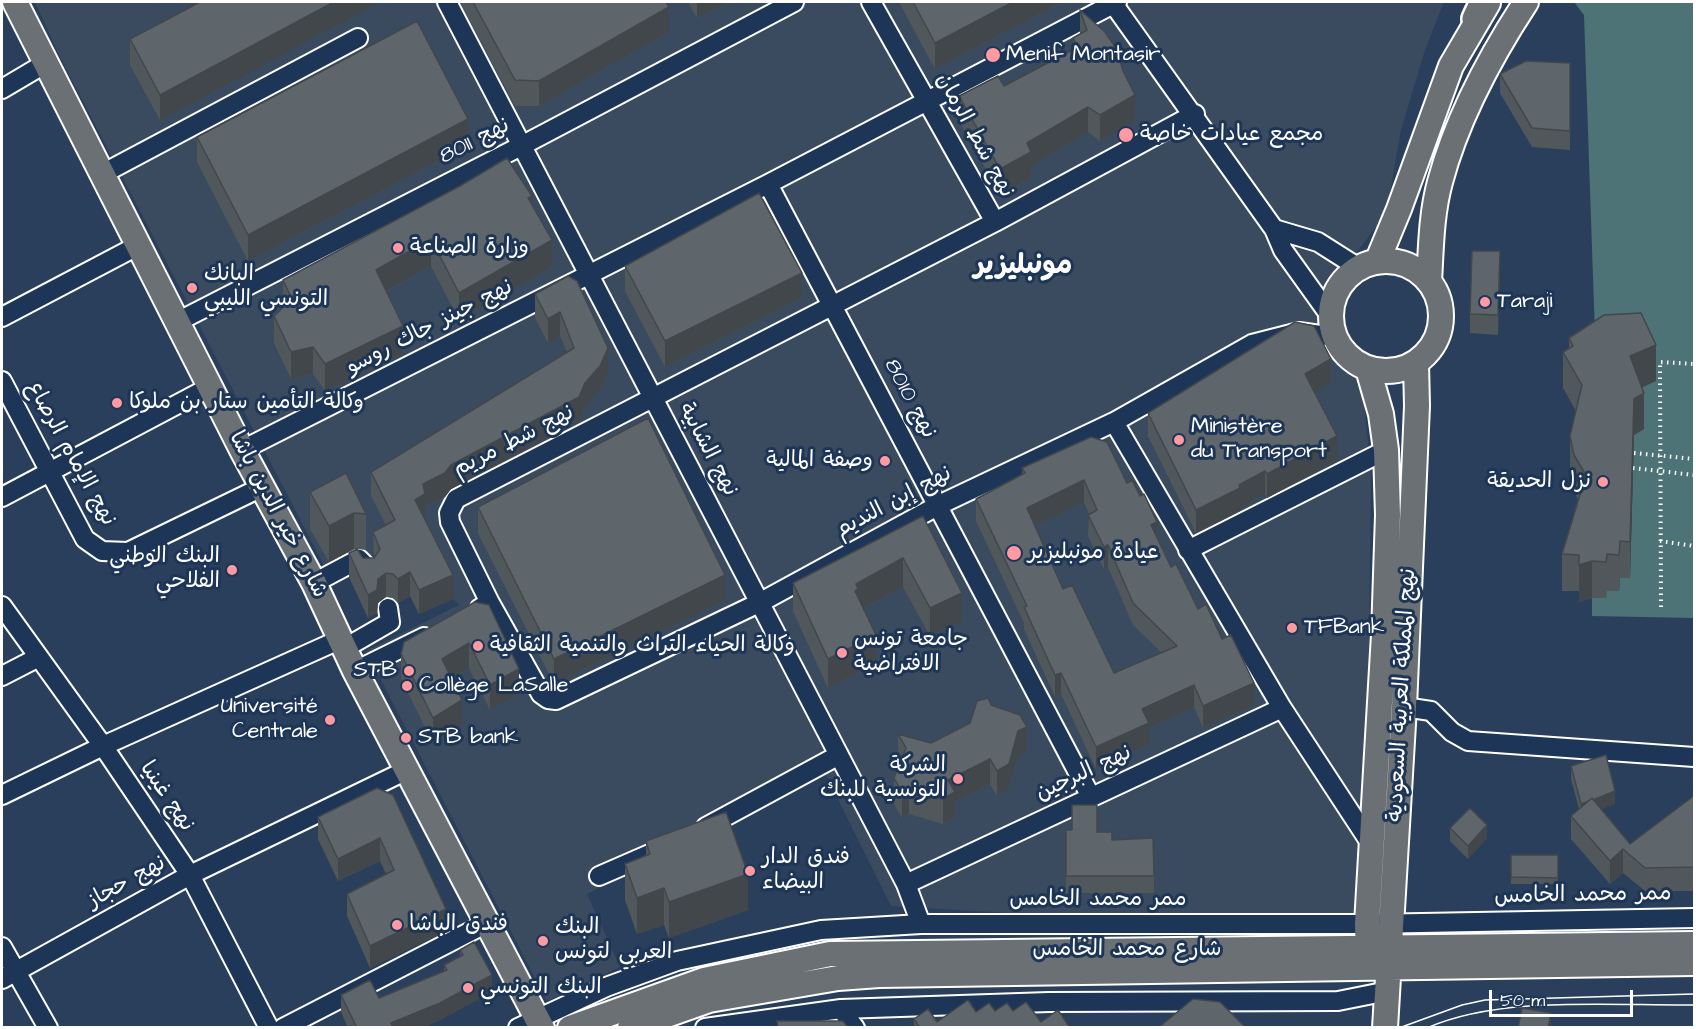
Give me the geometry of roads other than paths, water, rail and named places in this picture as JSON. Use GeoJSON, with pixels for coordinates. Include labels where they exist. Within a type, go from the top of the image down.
{"type":"FeatureCollection","features":[{"type":"Feature","properties":{"kind":"main road","name":"شارع خير الدين باشا"},"geometry":{"type":"LineString","coordinates":[[15,2],[104,173],[242,450],[314,583],[356,671],[487,922],[532,1024]]}},
{"type":"Feature","properties":{"kind":"main road"},"geometry":{"type":"LineString","coordinates":[[1429,282],[1439,183],[1455,135],[1501,40],[1526,2]]}},
{"type":"Feature","properties":{"kind":"main road"},"geometry":{"type":"LineString","coordinates":[[1368,265],[1406,265],[1419,272],[1429,282],[1441,307],[1441,321],[1433,345],[1416,363],[1392,371],[1368,369],[1343,351],[1333,327],[1338,289],[1368,265],[1399,209],[1451,66],[1483,7]]}},
{"type":"Feature","properties":{"kind":"main road","name":"نهج المملكة العربية السعودية"},"geometry":{"type":"LineString","coordinates":[[1379,924],[1404,707],[1417,406],[1416,363]]}},
{"type":"Feature","properties":{"kind":"main road","name":"نهج المملكة العربية السعودية"},"geometry":{"type":"LineString","coordinates":[[1368,369],[1381,414],[1386,450],[1387,561],[1371,844],[1379,924],[1379,958],[1388,991],[1385,1028]]}},
{"type":"Feature","properties":{"kind":"main road","name":"شارع محمد الخامس"},"geometry":{"type":"LineString","coordinates":[[630,1028],[709,1000],[838,978],[1695,944]]}},
{"type":"Feature","properties":{"kind":"main road","name":"شارع محمد الخامس"},"geometry":{"type":"LineString","coordinates":[[570,1028],[704,980],[830,954],[1695,963]]}},
{"type":"Feature","properties":{"kind":"street","name":"نهج الشابية"},"geometry":{"type":"LineString","coordinates":[[447,2],[906,884],[921,924]]}},
{"type":"Feature","properties":{"kind":"street","name":"نهج 8011"},"geometry":{"type":"LineString","coordinates":[[177,322],[523,145],[794,2]]}},
{"type":"Feature","properties":{"kind":"street","name":"نهج شط الرمان"},"geometry":{"type":"LineString","coordinates":[[871,2],[995,222],[1195,114]]}},
{"type":"Feature","properties":{"kind":"street"},"geometry":{"type":"LineString","coordinates":[[1114,2],[1274,229],[1283,250],[1333,327]]}},
{"type":"Feature","properties":{"kind":"street","name":"نهج جينز جاك روسو"},"geometry":{"type":"LineString","coordinates":[[242,450],[768,184],[1114,2]]}},
{"type":"Feature","properties":{"kind":"street"},"geometry":{"type":"LineString","coordinates":[[104,173],[358,38]]}},
{"type":"Feature","properties":{"kind":"street"},"geometry":{"type":"LineString","coordinates":[[2,89],[46,63]]}},
{"type":"Feature","properties":{"kind":"street","name":"نهج 8010"},"geometry":{"type":"LineString","coordinates":[[768,184],[1091,797]]}},
{"type":"Feature","properties":{"kind":"street","name":"نهج شط مريم"},"geometry":{"type":"LineString","coordinates":[[490,603],[450,522],[451,505],[456,499],[995,222]]}},
{"type":"Feature","properties":{"kind":"street"},"geometry":{"type":"LineString","coordinates":[[1274,229],[1318,242],[1368,265]]}},
{"type":"Feature","properties":{"kind":"street"},"geometry":{"type":"LineString","coordinates":[[2,317],[139,245]]}},
{"type":"Feature","properties":{"kind":"street","name":"نهج إبن النديم"},"geometry":{"type":"LineString","coordinates":[[490,603],[541,694],[548,699],[556,700],[761,602],[939,505],[1114,422],[1252,344],[1299,332],[1333,327]]}},
{"type":"Feature","properties":{"kind":"street","name":"نهج الإمام الرصاع"},"geometry":{"type":"LineString","coordinates":[[2,381],[85,539],[102,551],[128,552],[262,487]]}},
{"type":"Feature","properties":{"kind":"street"},"geometry":{"type":"LineString","coordinates":[[2,497],[210,387]]}},
{"type":"Feature","properties":{"kind":"street"},"geometry":{"type":"LineString","coordinates":[[1114,422],[1282,708],[1371,844]]}},
{"type":"Feature","properties":{"kind":"street"},"geometry":{"type":"LineString","coordinates":[[1188,550],[1386,450]]}},
{"type":"Feature","properties":{"kind":"street"},"geometry":{"type":"LineString","coordinates":[[314,583],[358,560],[365,563],[369,572]]}},
{"type":"Feature","properties":{"kind":"street"},"geometry":{"type":"LineString","coordinates":[[459,619],[490,603]]}},
{"type":"Feature","properties":{"kind":"street","name":"نهج غينيا"},"geometry":{"type":"LineString","coordinates":[[2,606],[37,658],[103,746],[190,875],[269,1028]]}},
{"type":"Feature","properties":{"kind":"street"},"geometry":{"type":"LineString","coordinates":[[2,795],[103,746],[390,622],[388,608]]}},
{"type":"Feature","properties":{"kind":"street"},"geometry":{"type":"LineString","coordinates":[[356,671],[438,630]]}},
{"type":"Feature","properties":{"kind":"street"},"geometry":{"type":"LineString","coordinates":[[2,676],[37,658]]}},
{"type":"Feature","properties":{"kind":"street"},"geometry":{"type":"LineString","coordinates":[[1404,707],[1431,711],[1452,732],[1468,741],[1695,757]]}},
{"type":"Feature","properties":{"kind":"street","name":"نهج البرجين"},"geometry":{"type":"LineString","coordinates":[[906,884],[1282,708]]}},
{"type":"Feature","properties":{"kind":"street"},"geometry":{"type":"LineString","coordinates":[[599,876],[719,821],[839,755]]}},
{"type":"Feature","properties":{"kind":"street","name":"نهج حجاز"},"geometry":{"type":"LineString","coordinates":[[9,975],[190,875],[407,770]]}},
{"type":"Feature","properties":{"kind":"street","name":"ممر محمد الخامس"},"geometry":{"type":"LineString","coordinates":[[532,1024],[606,987],[677,961],[821,930],[921,924],[1379,924],[1695,918]]}},
{"type":"Feature","properties":{"kind":"street"},"geometry":{"type":"LineString","coordinates":[[283,1028],[487,922]]}},
{"type":"Feature","properties":{"kind":"street"},"geometry":{"type":"LineString","coordinates":[[2,947],[9,975],[48,1028]]}},
{"type":"Feature","properties":{"kind":"street"},"geometry":{"type":"LineString","coordinates":[[705,1028],[841,1009],[1049,1002],[1338,1001],[1388,991]]}},
{"type":"Feature","properties":{"kind":"street"},"geometry":{"type":"LineString","coordinates":[[1049,1002],[1061,1019]]}},
{"type":"Feature","properties":{"kind":"street"},"geometry":{"type":"LineString","coordinates":[[841,1009],[855,1028]]}},
{"type":"Feature","properties":{"kind":"tram line"},"geometry":{"type":"LineString","coordinates":[[1399,1028],[1462,1005],[1485,1000],[1694,994]]}},
{"type":"Feature","properties":{"kind":"tram line"},"geometry":{"type":"LineString","coordinates":[[1427,1028],[1456,1018],[1523,1006],[1694,1005]]}},
{"type":"Feature","properties":{"kind":"place","name":"Menif Montasir"},"geometry":{"type":"Point","coordinates":[993,55]}},
{"type":"Feature","properties":{"kind":"place","name":"مجمع عيادات خاصة"},"geometry":{"type":"Point","coordinates":[1126,135]}},
{"type":"Feature","properties":{"kind":"place","name":"وزارة الصناعة"},"geometry":{"type":"Point","coordinates":[398,248]}},
{"type":"Feature","properties":{"kind":"place","name":"البانك التونسي الليبي"},"geometry":{"type":"Point","coordinates":[192,288]}},
{"type":"Feature","properties":{"kind":"place","name":"Taraji"},"geometry":{"type":"Point","coordinates":[1485,302]}},
{"type":"Feature","properties":{"kind":"place","name":"وكالة التأمين ستار بن ملوكا"},"geometry":{"type":"Point","coordinates":[117,403]}},
{"type":"Feature","properties":{"kind":"place","name":"Ministère du Transport"},"geometry":{"type":"Point","coordinates":[1179,440]}},
{"type":"Feature","properties":{"kind":"place","name":"وصفة المالية"},"geometry":{"type":"Point","coordinates":[885,461]}},
{"type":"Feature","properties":{"kind":"place","name":"نزل الحديقة"},"geometry":{"type":"Point","coordinates":[1603,482]}},
{"type":"Feature","properties":{"kind":"place","name":"عيادة مونبليزير"},"geometry":{"type":"Point","coordinates":[1014,553]}},
{"type":"Feature","properties":{"kind":"place","name":"البنك الوطني الفلاحي"},"geometry":{"type":"Point","coordinates":[232,570]}},
{"type":"Feature","properties":{"kind":"place","name":"TFBank"},"geometry":{"type":"Point","coordinates":[1292,628]}},
{"type":"Feature","properties":{"kind":"place","name":"وكالة الحياء التراث والتنمية الثقافية"},"geometry":{"type":"Point","coordinates":[478,646]}},
{"type":"Feature","properties":{"kind":"place","name":"جامعة تونس الافتراضية"},"geometry":{"type":"Point","coordinates":[842,653]}},
{"type":"Feature","properties":{"kind":"place","name":"STB"},"geometry":{"type":"Point","coordinates":[409,671]}},
{"type":"Feature","properties":{"kind":"place","name":"Collège LaSalle"},"geometry":{"type":"Point","coordinates":[407,686]}},
{"type":"Feature","properties":{"kind":"place","name":"Université Centrale"},"geometry":{"type":"Point","coordinates":[330,720]}},
{"type":"Feature","properties":{"kind":"place","name":"STB bank"},"geometry":{"type":"Point","coordinates":[406,738]}},
{"type":"Feature","properties":{"kind":"place","name":"الشركة التونسية للبنك"},"geometry":{"type":"Point","coordinates":[958,779]}},
{"type":"Feature","properties":{"kind":"place","name":"فندق الدار البيضاء"},"geometry":{"type":"Point","coordinates":[750,871]}},
{"type":"Feature","properties":{"kind":"place","name":"فندق الباشا"},"geometry":{"type":"Point","coordinates":[397,925]}},
{"type":"Feature","properties":{"kind":"place","name":"البنك العربي لتونس"},"geometry":{"type":"Point","coordinates":[543,941]}},
{"type":"Feature","properties":{"kind":"place","name":"البنك التونسي"},"geometry":{"type":"Point","coordinates":[468,988]}},
{"type":"Feature","properties":{"kind":"district","name":"مونبليزير"},"geometry":{"type":"Point","coordinates":[1023,267]}}]}
